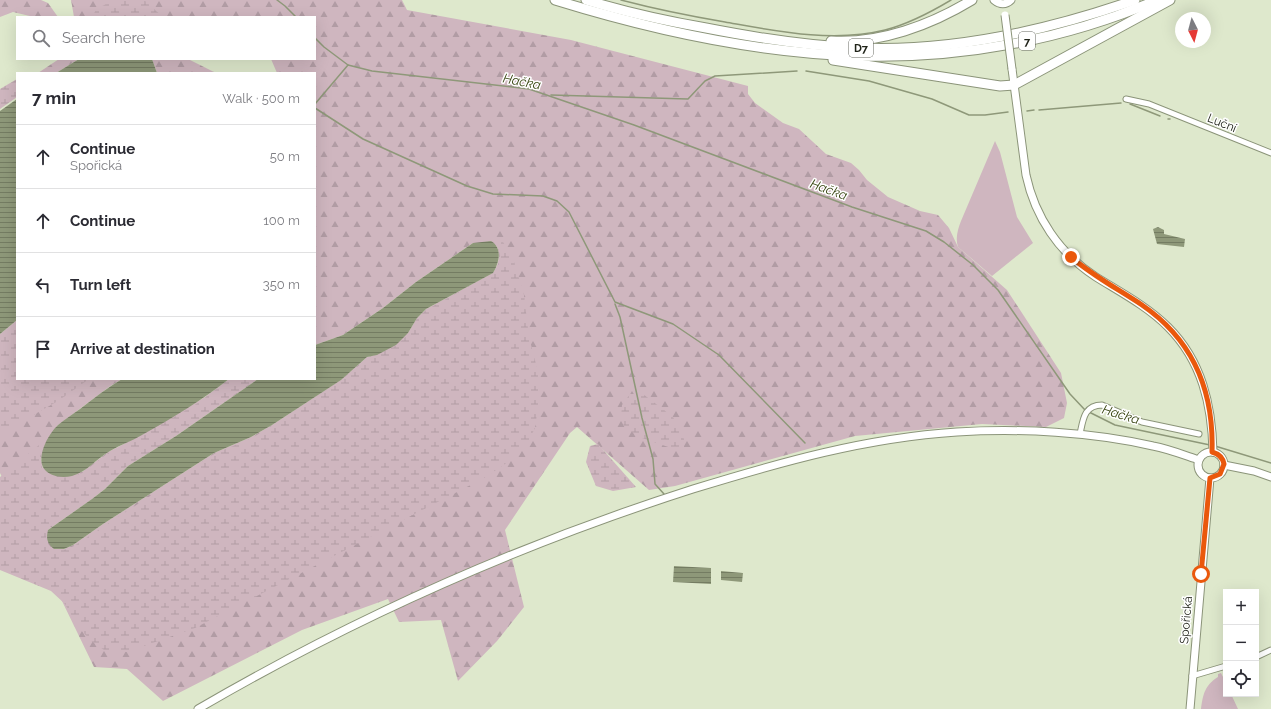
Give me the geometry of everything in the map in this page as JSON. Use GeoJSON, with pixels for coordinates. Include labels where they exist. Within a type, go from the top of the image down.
{"type":"FeatureCollection","features":[{"type":"Feature","properties":{"kind":"highway","name":"D7"},"geometry":{"type":"LineString","coordinates":[[555,0],[591,11],[667,30],[738,44],[860,48],[892,48],[998,38],[1063,24],[1134,0]]}},
{"type":"Feature","properties":{"kind":"highway","name":"D7"},"geometry":{"type":"LineString","coordinates":[[586,0],[669,21],[828,55],[892,56]]}},
{"type":"Feature","properties":{"kind":"highway"},"geometry":{"type":"LineString","coordinates":[[972,0],[933,21],[907,30],[874,38],[835,41],[796,38],[778,45],[789,55],[891,68],[1000,86],[1014,85],[1024,81],[1130,20],[1170,0]]}},
{"type":"Feature","properties":{"kind":"highway","name":"7"},"geometry":{"type":"LineString","coordinates":[[892,56],[963,52],[1031,40],[1104,20],[1157,0]]}},
{"type":"Feature","properties":{"kind":"street"},"geometry":{"type":"LineString","coordinates":[[994,0],[1000,4],[1004,4],[1011,0]]}},
{"type":"Feature","properties":{"kind":"street"},"geometry":{"type":"LineString","coordinates":[[1004,4],[1026,175],[1033,202],[1053,238],[1071,257],[1152,313],[1180,340],[1195,365],[1204,386],[1210,412],[1213,451]]}},
{"type":"Feature","properties":{"kind":"street","name":"Luční"},"geometry":{"type":"LineString","coordinates":[[1126,99],[1149,104],[1271,153]]}},
{"type":"Feature","properties":{"kind":"street"},"geometry":{"type":"LineString","coordinates":[[1080,434],[1084,417],[1091,407],[1096,405],[1102,405],[1142,422],[1199,434]]}},
{"type":"Feature","properties":{"kind":"street"},"geometry":{"type":"LineString","coordinates":[[198,709],[249,680],[356,625],[475,570],[613,516],[753,471],[839,448],[875,441],[922,435],[960,432],[1007,431],[1080,434],[1152,445],[1199,460]]}},
{"type":"Feature","properties":{"kind":"street"},"geometry":{"type":"LineString","coordinates":[[1213,451],[1222,458],[1224,464],[1220,474],[1210,478],[1201,473],[1198,467],[1199,460],[1204,453],[1213,451]]}},
{"type":"Feature","properties":{"kind":"street"},"geometry":{"type":"LineString","coordinates":[[1224,464],[1254,471],[1271,477]]}},
{"type":"Feature","properties":{"kind":"street","name":"Spořická"},"geometry":{"type":"LineString","coordinates":[[1190,709],[1210,478]]}},
{"type":"Feature","properties":{"kind":"street"},"geometry":{"type":"LineString","coordinates":[[1259,656],[1271,650]]}},
{"type":"Feature","properties":{"kind":"street"},"geometry":{"type":"LineString","coordinates":[[1192,676],[1223,667]]}},
{"type":"Feature","properties":{"kind":"green space"},"geometry":{"type":"Polygon","coordinates":[[[0,0],[41,0],[48,3],[57,16],[30,16],[13,12],[0,17],[0,0]]]}},
{"type":"Feature","properties":{"kind":"green space"},"geometry":{"type":"Polygon","coordinates":[[[71,0],[402,0],[407,10],[571,40],[748,86],[748,94],[755,103],[783,123],[799,129],[826,154],[851,163],[867,180],[888,197],[920,211],[938,215],[949,228],[958,247],[1007,290],[1061,373],[1067,403],[1064,418],[1046,427],[982,424],[855,436],[675,486],[649,490],[577,427],[570,433],[505,530],[524,607],[497,641],[458,681],[441,620],[399,622],[388,599],[302,630],[163,701],[127,669],[94,667],[0,473],[0,334],[16,321],[16,380],[120,380],[57,426],[41,459],[43,468],[82,472],[108,452],[142,435],[205,397],[228,380],[257,380],[176,436],[128,466],[105,489],[48,530],[64,549],[73,545],[214,453],[251,437],[272,425],[341,380],[367,357],[377,355],[408,333],[417,318],[426,309],[493,273],[498,263],[497,246],[473,243],[343,335],[316,345],[316,72],[277,72],[271,60],[316,60],[316,16],[74,16],[71,0]]]}},
{"type":"Feature","properties":{"kind":"green space"},"geometry":{"type":"Polygon","coordinates":[[[115,0],[144,0],[162,16],[92,16],[98,8],[115,0]]]}},
{"type":"Feature","properties":{"kind":"green space"},"geometry":{"type":"Polygon","coordinates":[[[58,60],[77,60],[58,72],[40,72],[58,60]]]}},
{"type":"Feature","properties":{"kind":"green space"},"geometry":{"type":"Polygon","coordinates":[[[152,60],[190,60],[214,72],[157,72],[152,60]]]}},
{"type":"Feature","properties":{"kind":"green space"},"geometry":{"type":"Polygon","coordinates":[[[16,80],[16,98],[0,109],[0,89],[16,80]]]}},
{"type":"Feature","properties":{"kind":"green space"},"geometry":{"type":"Polygon","coordinates":[[[995,141],[1000,152],[1017,217],[1033,243],[992,276],[958,247],[957,237],[961,221],[995,141]]]}},
{"type":"Feature","properties":{"kind":"green space"},"geometry":{"type":"Polygon","coordinates":[[[503,242],[512,255],[524,295],[529,337],[538,372],[538,407],[535,428],[527,444],[505,464],[484,478],[195,628],[127,652],[104,650],[90,640],[77,625],[65,604],[51,591],[0,570],[0,477],[39,445],[42,469],[49,475],[59,478],[71,477],[82,473],[108,453],[192,407],[229,380],[256,380],[176,435],[127,466],[92,499],[47,529],[46,538],[49,545],[54,550],[64,550],[74,546],[214,454],[252,438],[273,425],[341,380],[368,358],[397,345],[409,333],[417,318],[426,310],[493,273],[500,258],[499,250],[494,243],[503,242]]]}},
{"type":"Feature","properties":{"kind":"green space"},"geometry":{"type":"Polygon","coordinates":[[[16,322],[16,380],[88,380],[58,401],[0,434],[0,335],[16,322]]]}},
{"type":"Feature","properties":{"kind":"green space"},"geometry":{"type":"Polygon","coordinates":[[[630,394],[643,394],[673,417],[684,439],[684,447],[677,450],[639,437],[624,426],[621,418],[622,405],[630,394]]]}},
{"type":"Feature","properties":{"kind":"green space"},"geometry":{"type":"Polygon","coordinates":[[[598,444],[636,487],[613,491],[596,486],[586,462],[590,446],[598,444]]]}},
{"type":"Feature","properties":{"kind":"green space"},"geometry":{"type":"Polygon","coordinates":[[[1221,673],[1223,677],[1223,697],[1232,697],[1238,709],[1201,709],[1205,690],[1210,683],[1218,677],[1218,674],[1221,673]]]}},
{"type":"Feature","properties":{"kind":"shaded area"},"geometry":{"type":"Polygon","coordinates":[[[77,60],[152,60],[157,72],[58,72],[77,60]]]}},
{"type":"Feature","properties":{"kind":"shaded area"},"geometry":{"type":"Polygon","coordinates":[[[16,100],[16,321],[0,334],[0,111],[16,100]]]}},
{"type":"Feature","properties":{"kind":"shaded area"},"geometry":{"type":"Polygon","coordinates":[[[1158,227],[1164,230],[1164,234],[1185,239],[1184,247],[1157,244],[1153,229],[1158,227]]]}},
{"type":"Feature","properties":{"kind":"shaded area"},"geometry":{"type":"Polygon","coordinates":[[[491,241],[495,244],[499,256],[493,273],[426,309],[417,318],[408,333],[396,345],[377,355],[367,357],[341,380],[272,425],[251,437],[214,453],[73,545],[64,549],[54,549],[48,543],[48,530],[105,489],[128,466],[176,436],[257,380],[316,380],[316,345],[343,335],[473,243],[491,241]]]}},
{"type":"Feature","properties":{"kind":"shaded area"},"geometry":{"type":"Polygon","coordinates":[[[121,380],[228,380],[165,422],[110,451],[77,474],[69,477],[62,477],[52,475],[46,471],[41,460],[44,447],[50,434],[63,421],[121,380]]]}},
{"type":"Feature","properties":{"kind":"shaded area"},"geometry":{"type":"Polygon","coordinates":[[[674,566],[711,568],[711,584],[673,582],[674,566]]]}},
{"type":"Feature","properties":{"kind":"shaded area"},"geometry":{"type":"Polygon","coordinates":[[[721,571],[743,573],[742,582],[721,580],[721,571]]]}},
{"type":"Feature","properties":{"kind":"waterway","name":"Hačka"},"geometry":{"type":"LineString","coordinates":[[277,0],[295,16]]}},
{"type":"Feature","properties":{"kind":"waterway"},"geometry":{"type":"LineString","coordinates":[[621,0],[673,12],[744,25],[784,32],[825,36],[845,36],[885,30],[919,17],[951,0]]}},
{"type":"Feature","properties":{"kind":"waterway","name":"Hačka"},"geometry":{"type":"LineString","coordinates":[[316,39],[348,65],[372,71],[529,89],[634,125],[852,207],[926,231],[944,242],[973,265],[998,290],[1070,394],[1085,410]]}},
{"type":"Feature","properties":{"kind":"waterway"},"geometry":{"type":"LineString","coordinates":[[316,103],[348,65]]}},
{"type":"Feature","properties":{"kind":"waterway"},"geometry":{"type":"LineString","coordinates":[[551,95],[688,99],[705,81],[715,76],[797,71]]}},
{"type":"Feature","properties":{"kind":"waterway"},"geometry":{"type":"LineString","coordinates":[[806,71],[869,81],[932,99],[969,115],[985,115],[1008,112]]}},
{"type":"Feature","properties":{"kind":"waterway"},"geometry":{"type":"LineString","coordinates":[[1039,110],[1121,103]]}},
{"type":"Feature","properties":{"kind":"waterway"},"geometry":{"type":"LineString","coordinates":[[1130,104],[1160,116]]}},
{"type":"Feature","properties":{"kind":"waterway"},"geometry":{"type":"LineString","coordinates":[[316,109],[363,139],[467,186],[493,194],[543,196],[557,201],[569,212],[615,302],[673,324],[719,355],[805,443]]}},
{"type":"Feature","properties":{"kind":"waterway"},"geometry":{"type":"LineString","coordinates":[[1027,111],[1034,110]]}},
{"type":"Feature","properties":{"kind":"waterway"},"geometry":{"type":"LineString","coordinates":[[615,304],[620,317],[642,418],[653,459],[655,484],[664,494]]}},
{"type":"Feature","properties":{"kind":"waterway","name":"Hačka"},"geometry":{"type":"LineString","coordinates":[[1089,412],[1115,425],[1210,445]]}},
{"type":"Feature","properties":{"kind":"waterway","name":"Hačka"},"geometry":{"type":"LineString","coordinates":[[1215,446],[1271,463]]}},
{"type":"Feature","properties":{"kind":"route"},"geometry":{"type":"LineString","coordinates":[[1071,257],[1096,276],[1157,316],[1180,340],[1200,375],[1210,412],[1212,452],[1216,453],[1222,458],[1224,464],[1220,474],[1210,478],[1201,574]]}}]}
